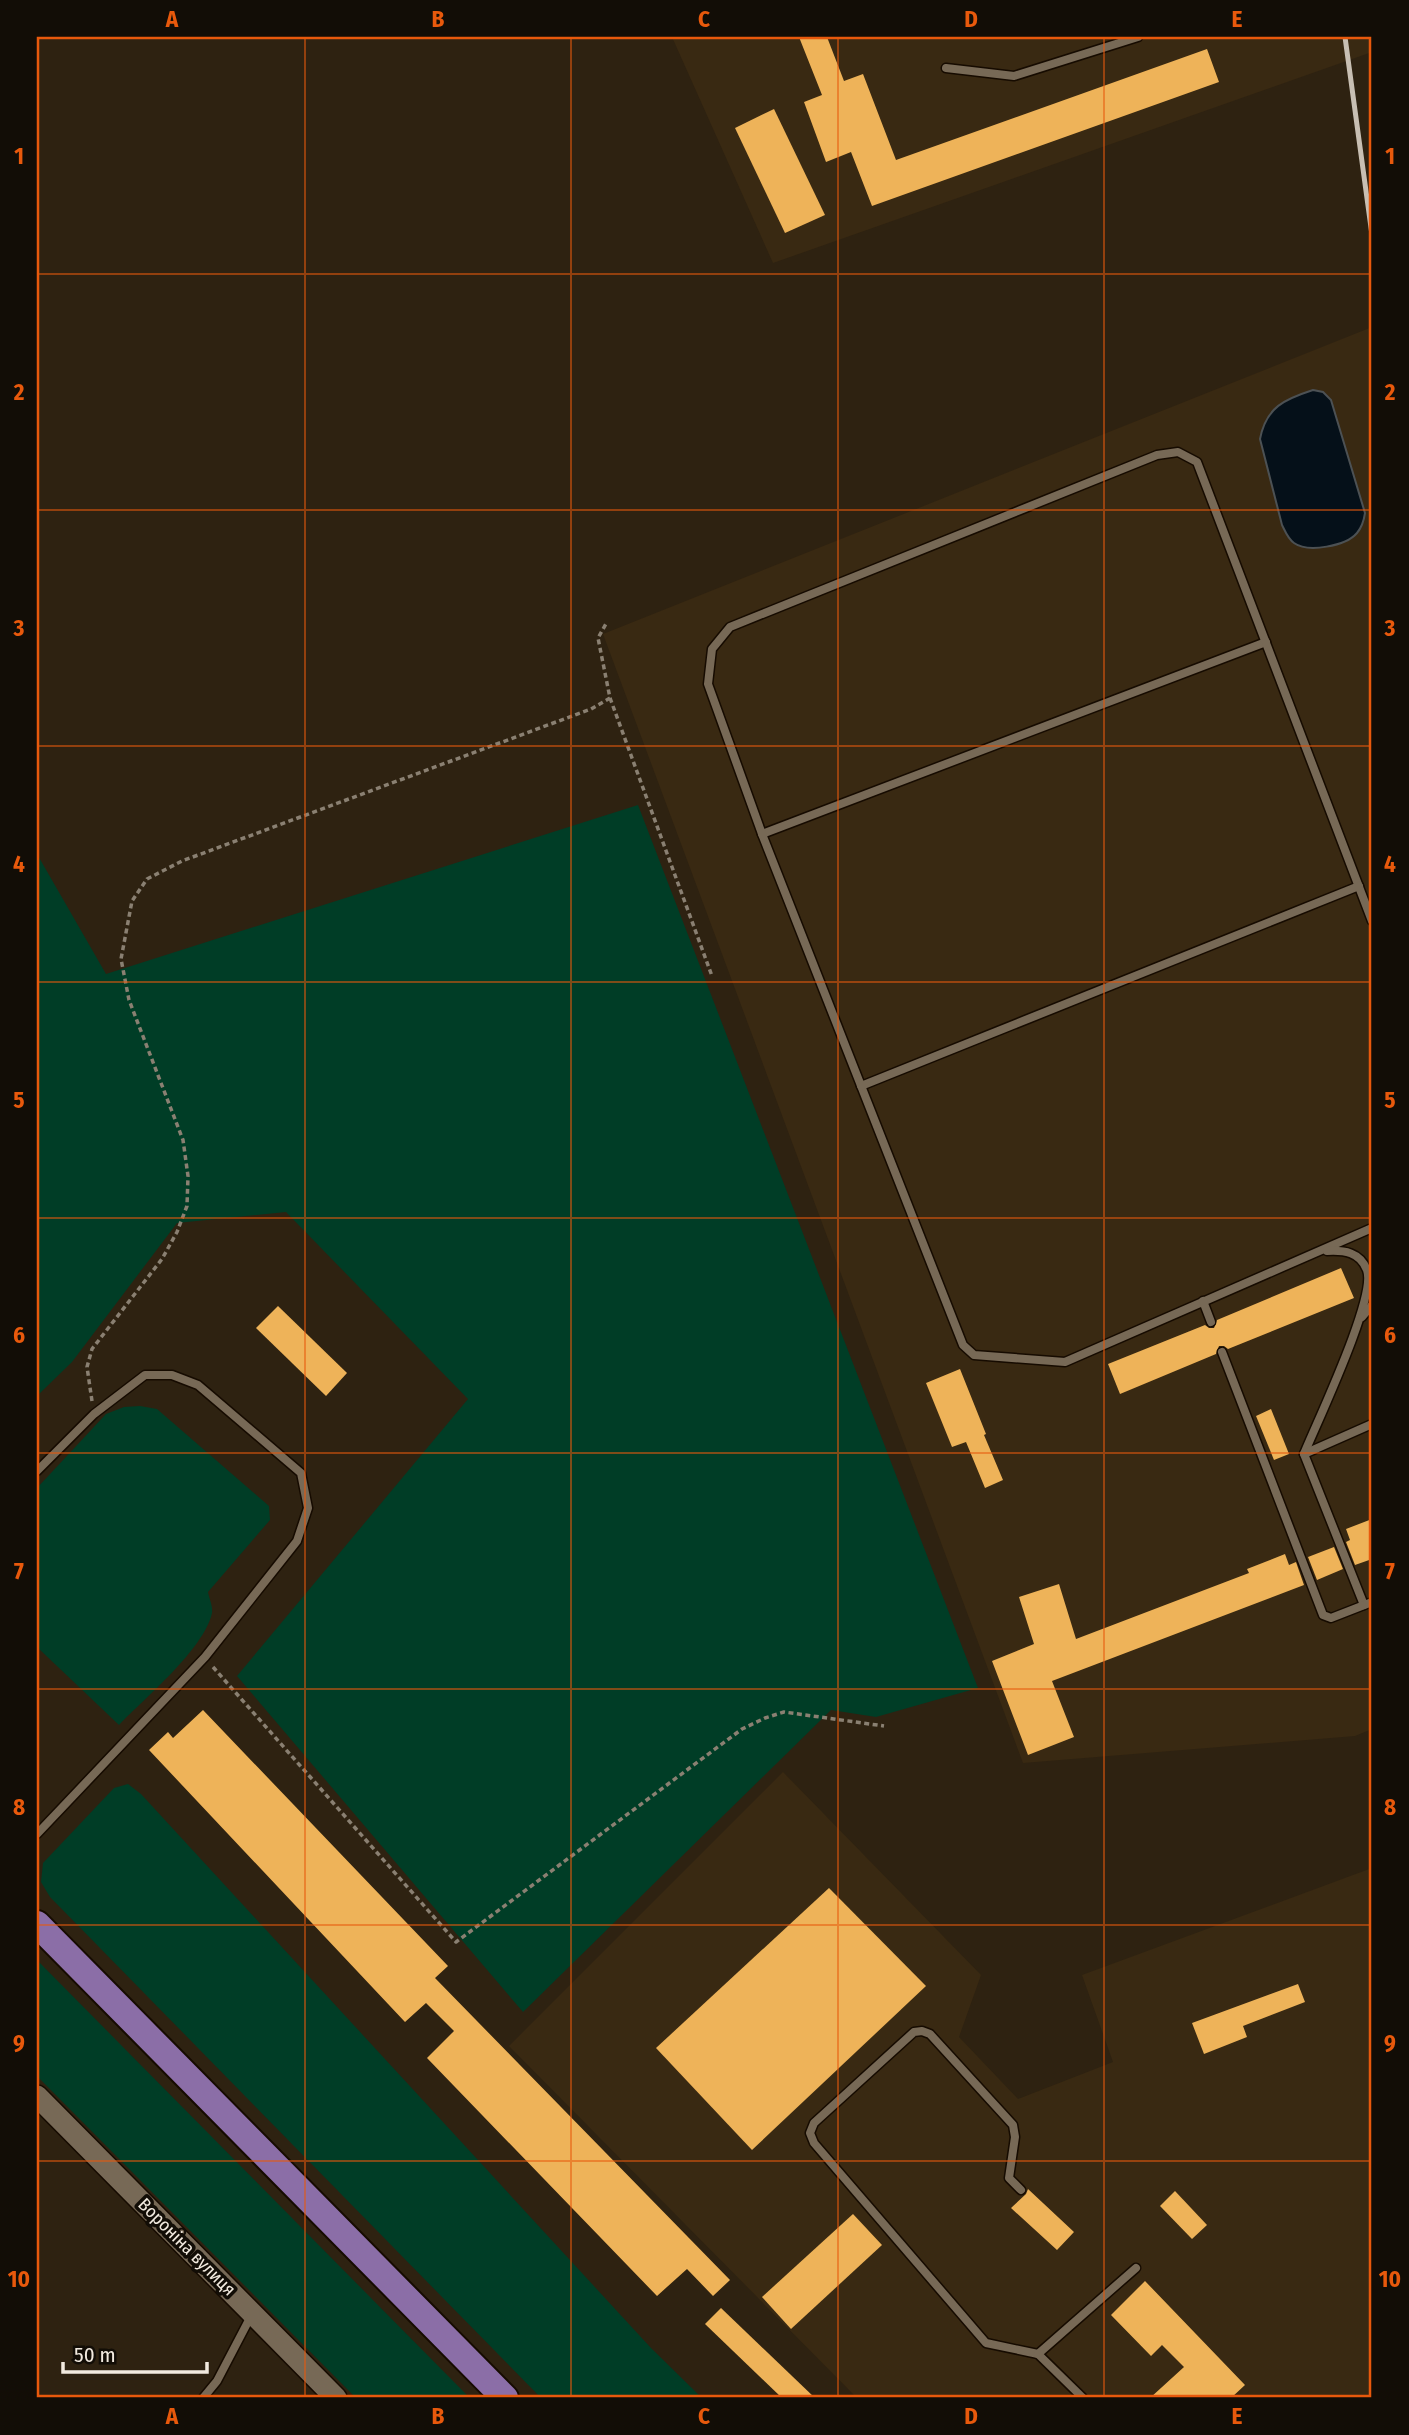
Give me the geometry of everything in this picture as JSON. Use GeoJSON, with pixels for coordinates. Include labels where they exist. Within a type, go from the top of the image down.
{"type":"FeatureCollection","features":[{"type":"Feature","properties":{"kind":"highway"},"geometry":{"type":"LineString","coordinates":[[37,1924],[505,2398]]}},
{"type":"Feature","properties":{"kind":"street","name":"Вороніна вулиця"},"geometry":{"type":"LineString","coordinates":[[37,2096],[336,2398]]}},
{"type":"Feature","properties":{"kind":"lane"},"geometry":{"type":"LineString","coordinates":[[946,68],[1014,76],[1138,37]]}},
{"type":"Feature","properties":{"kind":"lane"},"geometry":{"type":"LineString","coordinates":[[1372,921],[1197,462],[1178,452],[1157,455],[730,627],[712,649],[708,684],[762,834],[963,1345],[974,1355],[1065,1362],[1372,1227]]}},
{"type":"Feature","properties":{"kind":"lane"},"geometry":{"type":"LineString","coordinates":[[762,834],[1266,642]]}},
{"type":"Feature","properties":{"kind":"lane"},"geometry":{"type":"LineString","coordinates":[[861,1086],[1359,886]]}},
{"type":"Feature","properties":{"kind":"lane"},"geometry":{"type":"LineString","coordinates":[[1222,1352],[1323,1615],[1331,1618],[1368,1603],[1304,1454],[1360,1319],[1367,1294],[1368,1273],[1360,1257],[1343,1250],[1320,1251]]}},
{"type":"Feature","properties":{"kind":"lane"},"geometry":{"type":"LineString","coordinates":[[1203,1301],[1211,1322]]}},
{"type":"Feature","properties":{"kind":"lane"},"geometry":{"type":"LineString","coordinates":[[1360,1319],[1372,1305]]}},
{"type":"Feature","properties":{"kind":"lane"},"geometry":{"type":"LineString","coordinates":[[37,1471],[94,1414],[145,1375],[172,1375],[198,1385],[301,1473],[308,1508],[297,1541],[205,1657],[37,1834]]}},
{"type":"Feature","properties":{"kind":"lane"},"geometry":{"type":"LineString","coordinates":[[1304,1454],[1372,1424]]}},
{"type":"Feature","properties":{"kind":"lane"},"geometry":{"type":"LineString","coordinates":[[1021,2190],[1009,2178],[1015,2137],[1013,2125],[930,2034],[922,2031],[914,2032],[814,2123],[810,2133],[814,2143],[986,2343],[1038,2354],[1083,2398]]}},
{"type":"Feature","properties":{"kind":"lane"},"geometry":{"type":"LineString","coordinates":[[1038,2354],[1136,2268]]}},
{"type":"Feature","properties":{"kind":"lane"},"geometry":{"type":"LineString","coordinates":[[203,2398],[217,2381],[252,2313]]}},
{"type":"Feature","properties":{"kind":"path"},"geometry":{"type":"LineString","coordinates":[[607,622],[598,638],[610,698],[712,976]]}},
{"type":"Feature","properties":{"kind":"path"},"geometry":{"type":"LineString","coordinates":[[94,1414],[87,1367],[92,1349],[162,1259],[187,1206],[188,1175],[183,1140],[129,1000],[121,959],[132,901],[147,879],[182,861],[592,709],[610,698]]}},
{"type":"Feature","properties":{"kind":"path"},"geometry":{"type":"LineString","coordinates":[[205,1657],[456,1942],[742,1729],[785,1712],[884,1726]]}},
{"type":"Feature","properties":{"kind":"shaded area"},"geometry":{"type":"Polygon","coordinates":[[[672,37],[1372,37],[1372,52],[773,263],[672,37]]]}},
{"type":"Feature","properties":{"kind":"shaded area"},"geometry":{"type":"Polygon","coordinates":[[[1372,327],[1372,1729],[1355,1736],[1023,1763],[603,634],[1372,327]]]}},
{"type":"Feature","properties":{"kind":"shaded area"},"geometry":{"type":"Polygon","coordinates":[[[1313,390],[1323,392],[1331,400],[1365,513],[1360,528],[1352,538],[1336,545],[1317,548],[1294,543],[1282,525],[1260,439],[1267,419],[1278,406],[1313,390]]]}},
{"type":"Feature","properties":{"kind":"shaded area"},"geometry":{"type":"Polygon","coordinates":[[[783,1772],[981,1975],[959,2037],[1018,2099],[1113,2062],[1082,1975],[1372,1868],[1372,2398],[857,2398],[509,2046],[783,1772]]]}},
{"type":"Feature","properties":{"kind":"green space"},"geometry":{"type":"Polygon","coordinates":[[[638,805],[978,1688],[876,1717],[831,1710],[523,2012],[237,1676],[468,1399],[286,1212],[177,1223],[72,1362],[37,1396],[37,854],[106,974],[638,805]]]}},
{"type":"Feature","properties":{"kind":"green space"},"geometry":{"type":"Polygon","coordinates":[[[124,1407],[157,1409],[269,1506],[270,1520],[208,1592],[212,1613],[198,1642],[119,1725],[37,1647],[37,1488],[106,1414],[124,1407]]]}},
{"type":"Feature","properties":{"kind":"green space"},"geometry":{"type":"Polygon","coordinates":[[[128,1784],[141,1794],[651,2348],[702,2398],[541,2398],[50,1897],[41,1882],[43,1863],[114,1788],[128,1784]]]}},
{"type":"Feature","properties":{"kind":"green space"},"geometry":{"type":"Polygon","coordinates":[[[37,1960],[470,2398],[356,2398],[37,2076],[37,1960]]]}},
{"type":"Feature","properties":{"kind":"building"},"geometry":{"type":"Polygon","coordinates":[[[799,37],[827,37],[844,81],[863,74],[896,160],[1207,49],[1219,82],[872,206],[851,152],[826,162],[804,102],[822,95],[799,37]]]}},
{"type":"Feature","properties":{"kind":"building"},"geometry":{"type":"Polygon","coordinates":[[[774,109],[825,215],[785,233],[735,128],[774,109]]]}},
{"type":"Feature","properties":{"kind":"building"},"geometry":{"type":"Polygon","coordinates":[[[1341,1268],[1354,1298],[1228,1349],[1219,1346],[1216,1354],[1120,1394],[1108,1364],[1205,1325],[1214,1328],[1217,1320],[1341,1268]]]}},
{"type":"Feature","properties":{"kind":"building"},"geometry":{"type":"Polygon","coordinates":[[[278,1306],[347,1373],[326,1396],[256,1328],[278,1306]]]}},
{"type":"Feature","properties":{"kind":"building"},"geometry":{"type":"Polygon","coordinates":[[[960,1369],[1003,1480],[985,1488],[966,1442],[952,1447],[926,1383],[960,1369]]]}},
{"type":"Feature","properties":{"kind":"building"},"geometry":{"type":"Polygon","coordinates":[[[1271,1409],[1289,1454],[1274,1460],[1256,1416],[1271,1409]]]}},
{"type":"Feature","properties":{"kind":"building"},"geometry":{"type":"Polygon","coordinates":[[[1372,1519],[1372,1559],[1355,1565],[1346,1542],[1350,1540],[1346,1529],[1372,1519]]]}},
{"type":"Feature","properties":{"kind":"building"},"geometry":{"type":"Polygon","coordinates":[[[1334,1547],[1343,1569],[1317,1580],[1308,1557],[1334,1547]]]}},
{"type":"Feature","properties":{"kind":"building"},"geometry":{"type":"Polygon","coordinates":[[[1285,1554],[1289,1565],[1296,1562],[1304,1585],[1052,1681],[1074,1737],[1028,1755],[992,1661],[1034,1644],[1019,1597],[1059,1584],[1076,1639],[1249,1573],[1247,1569],[1285,1554]]]}},
{"type":"Feature","properties":{"kind":"building"},"geometry":{"type":"Polygon","coordinates":[[[203,1710],[448,1966],[435,1978],[730,2280],[713,2296],[687,2269],[657,2296],[427,2058],[454,2031],[426,2003],[405,2022],[149,1750],[168,1732],[173,1738],[203,1710]]]}},
{"type":"Feature","properties":{"kind":"building"},"geometry":{"type":"Polygon","coordinates":[[[829,1888],[926,1986],[752,2150],[656,2048],[829,1888]]]}},
{"type":"Feature","properties":{"kind":"building"},"geometry":{"type":"Polygon","coordinates":[[[1298,1984],[1305,2002],[1243,2026],[1247,2037],[1204,2054],[1192,2023],[1298,1984]]]}},
{"type":"Feature","properties":{"kind":"building"},"geometry":{"type":"Polygon","coordinates":[[[1028,2189],[1074,2232],[1057,2250],[1011,2208],[1028,2189]]]}},
{"type":"Feature","properties":{"kind":"building"},"geometry":{"type":"Polygon","coordinates":[[[1175,2191],[1207,2225],[1192,2239],[1160,2206],[1175,2191]]]}},
{"type":"Feature","properties":{"kind":"building"},"geometry":{"type":"Polygon","coordinates":[[[853,2214],[882,2245],[791,2329],[762,2297],[853,2214]]]}},
{"type":"Feature","properties":{"kind":"building"},"geometry":{"type":"Polygon","coordinates":[[[1145,2281],[1245,2385],[1231,2398],[1150,2398],[1184,2367],[1162,2345],[1151,2356],[1111,2315],[1145,2281]]]}},
{"type":"Feature","properties":{"kind":"building"},"geometry":{"type":"Polygon","coordinates":[[[721,2308],[815,2398],[782,2398],[705,2324],[721,2308]]]}},
{"type":"Feature","properties":{"kind":"railway"},"geometry":{"type":"LineString","coordinates":[[1345,37],[1372,235]]}}]}
